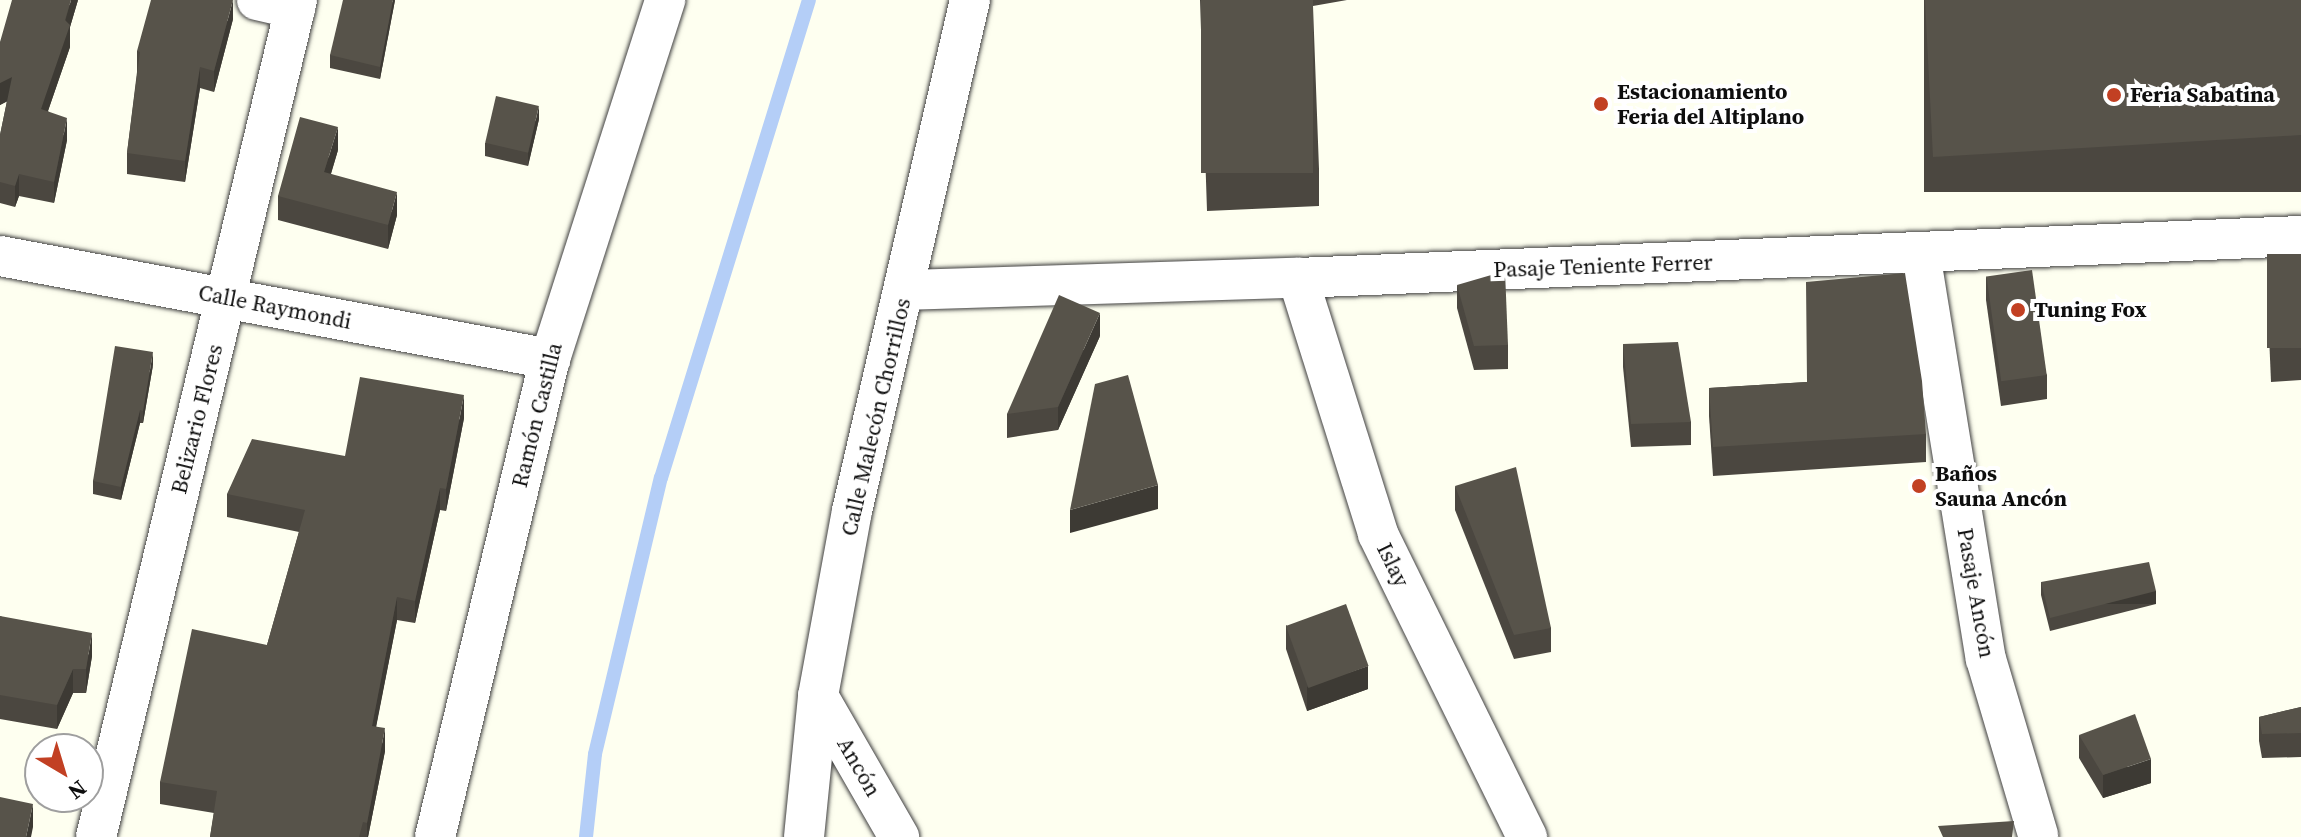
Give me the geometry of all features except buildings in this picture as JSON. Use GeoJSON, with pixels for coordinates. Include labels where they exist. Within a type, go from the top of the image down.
{"type":"FeatureCollection","features":[{"type":"Feature","properties":{"kind":"street","name":"Ramón Castilla"},"geometry":{"type":"LineString","coordinates":[[435,837],[550,359],[665,0]]}},
{"type":"Feature","properties":{"kind":"street","name":"Calle Malecón Chorrillos"},"geometry":{"type":"LineString","coordinates":[[804,837],[818,696],[852,511],[906,290],[935,142],[970,0]]}},
{"type":"Feature","properties":{"kind":"street","name":"Belizario Flores"},"geometry":{"type":"LineString","coordinates":[[96,837],[226,298],[283,3]]}},
{"type":"Feature","properties":{"kind":"street","name":"Pasaje Teniente Ferrer"},"geometry":{"type":"LineString","coordinates":[[906,290],[1298,278],[2301,236]]}},
{"type":"Feature","properties":{"kind":"street","name":"Pasaje Ancón"},"geometry":{"type":"LineString","coordinates":[[1920,253],[1986,659],[2038,835]]}},
{"type":"Feature","properties":{"kind":"street","name":"Calle Raymondi"},"geometry":{"type":"LineString","coordinates":[[0,256],[550,359]]}},
{"type":"Feature","properties":{"kind":"street","name":"Islay"},"geometry":{"type":"LineString","coordinates":[[1298,278],[1378,534],[1527,837]]}},
{"type":"Feature","properties":{"kind":"street","name":"Ancón"},"geometry":{"type":"LineString","coordinates":[[818,696],[899,837]]}},
{"type":"Feature","properties":{"kind":"waterway"},"geometry":{"type":"LineString","coordinates":[[586,837],[595,754],[661,478],[809,0]]}},
{"type":"Feature","properties":{"kind":"place","name":"Feria Sabatina"},"geometry":{"type":"Point","coordinates":[2114,95]}},
{"type":"Feature","properties":{"kind":"place","name":"Estacionamiento Feria del Altiplano"},"geometry":{"type":"Point","coordinates":[1601,104]}},
{"type":"Feature","properties":{"kind":"place","name":"Tuning Fox"},"geometry":{"type":"Point","coordinates":[2018,310]}},
{"type":"Feature","properties":{"kind":"place","name":"Baños Sauna Ancón"},"geometry":{"type":"Point","coordinates":[1919,486]}}]}
